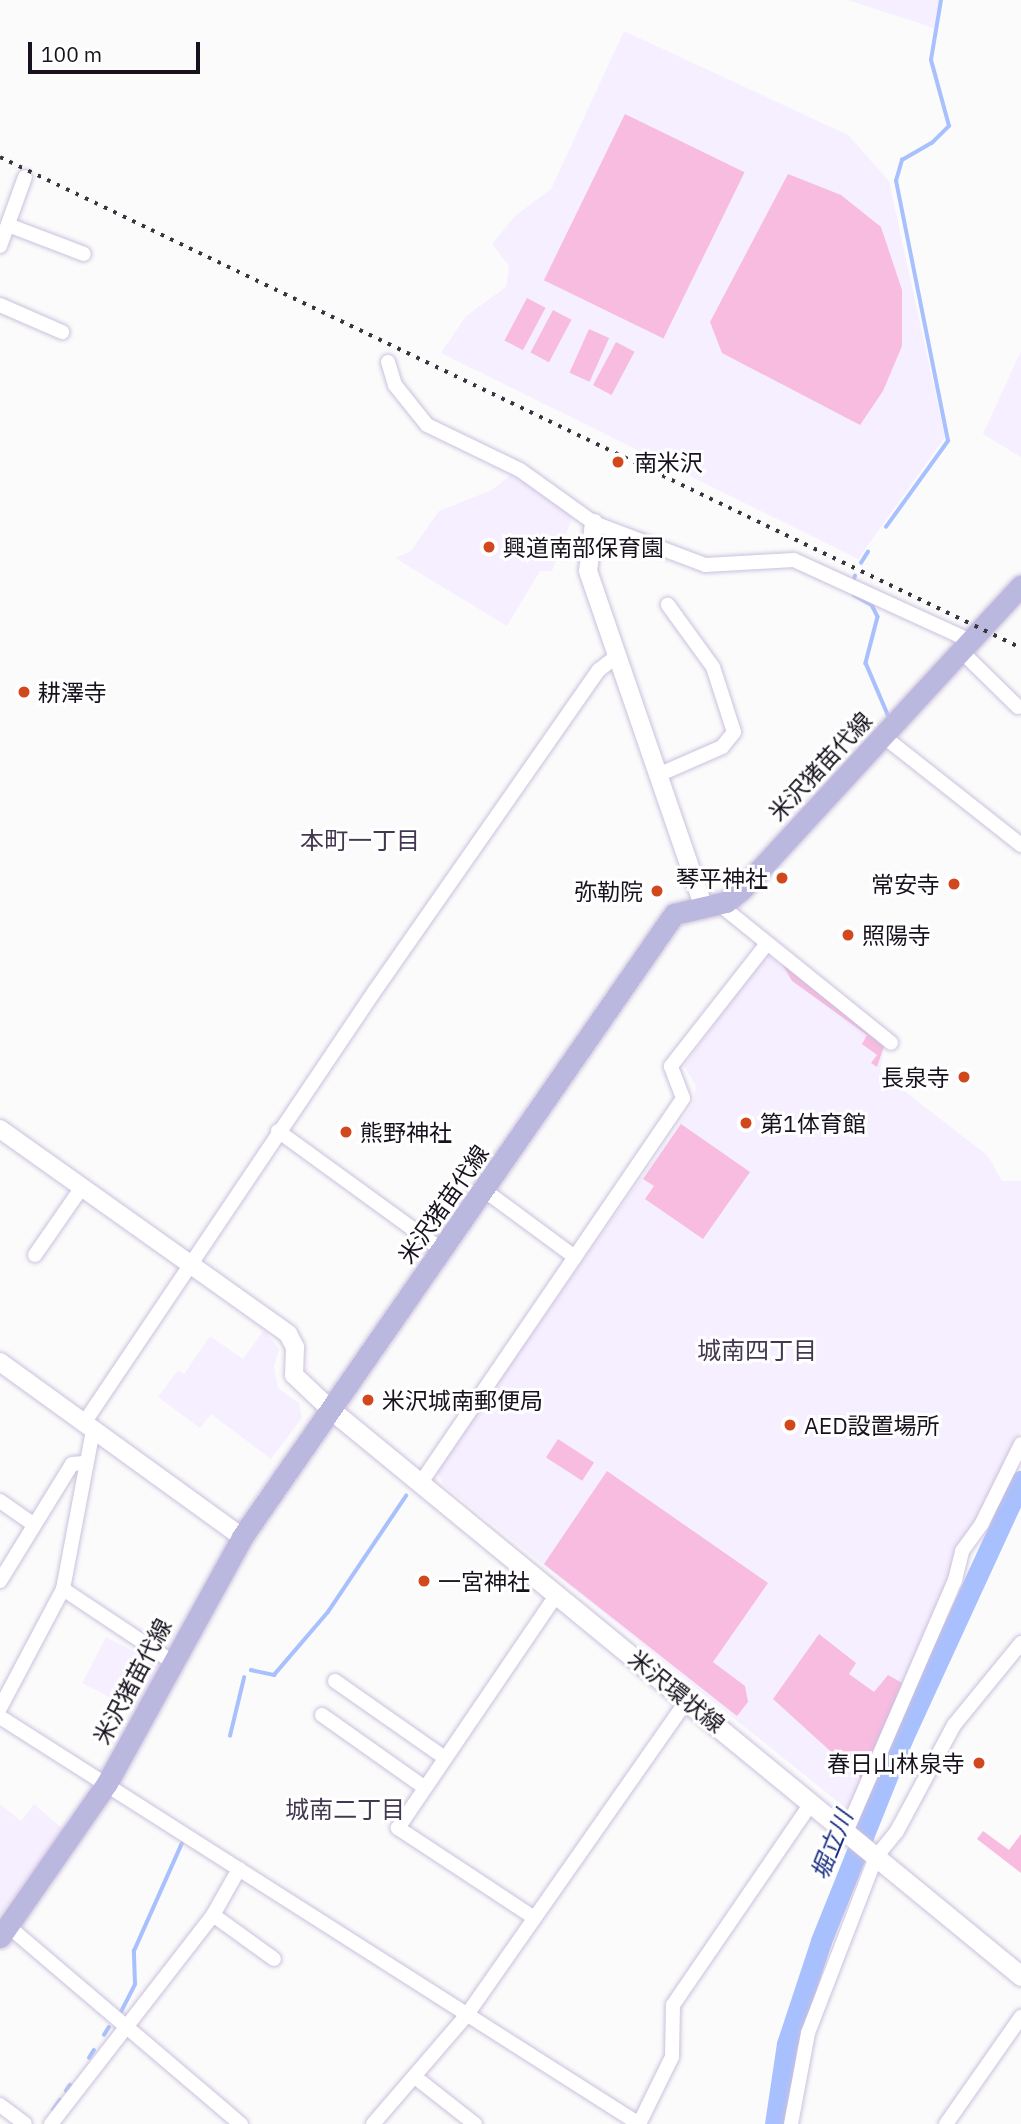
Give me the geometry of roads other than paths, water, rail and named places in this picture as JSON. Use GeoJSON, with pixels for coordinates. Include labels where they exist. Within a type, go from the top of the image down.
{"type":"FeatureCollection","features":[{"type":"Feature","properties":{"kind":"main road","name":"米沢猪苗代線"},"geometry":{"type":"LineString","coordinates":[[4,1932],[107,1783],[171,1661],[242,1538],[674,914],[711,904],[742,889],[1021,586]]}},
{"type":"Feature","properties":{"kind":"main road","name":"米沢環状線"},"geometry":{"type":"LineString","coordinates":[[330,1409],[1018,1972]]}},
{"type":"Feature","properties":{"kind":"street"},"geometry":{"type":"LineString","coordinates":[[0,246],[25,177]]}},
{"type":"Feature","properties":{"kind":"street"},"geometry":{"type":"LineString","coordinates":[[8,225],[84,254]]}},
{"type":"Feature","properties":{"kind":"street"},"geometry":{"type":"LineString","coordinates":[[0,305],[62,331]]}},
{"type":"Feature","properties":{"kind":"street"},"geometry":{"type":"LineString","coordinates":[[388,362],[395,385],[427,425],[520,470],[594,523],[705,565],[793,559],[966,646],[1018,708]]}},
{"type":"Feature","properties":{"kind":"street"},"geometry":{"type":"LineString","coordinates":[[594,523],[588,571],[658,775],[711,904],[891,1043]]}},
{"type":"Feature","properties":{"kind":"street"},"geometry":{"type":"LineString","coordinates":[[658,775],[722,747],[734,732],[713,667],[668,605]]}},
{"type":"Feature","properties":{"kind":"street"},"geometry":{"type":"LineString","coordinates":[[0,1708],[63,1589],[88,1427],[278,1130],[599,670],[617,656]]}},
{"type":"Feature","properties":{"kind":"street"},"geometry":{"type":"LineString","coordinates":[[883,736],[1021,845]]}},
{"type":"Feature","properties":{"kind":"street"},"geometry":{"type":"LineString","coordinates":[[420,1484],[683,1098],[671,1066],[766,945]]}},
{"type":"Feature","properties":{"kind":"street"},"geometry":{"type":"LineString","coordinates":[[0,1129],[288,1335],[295,1347],[294,1376],[330,1409]]}},
{"type":"Feature","properties":{"kind":"street"},"geometry":{"type":"LineString","coordinates":[[278,1130],[443,1251]]}},
{"type":"Feature","properties":{"kind":"street"},"geometry":{"type":"LineString","coordinates":[[35,1255],[82,1187]]}},
{"type":"Feature","properties":{"kind":"street"},"geometry":{"type":"LineString","coordinates":[[484,1190],[575,1257]]}},
{"type":"Feature","properties":{"kind":"street"},"geometry":{"type":"LineString","coordinates":[[0,1362],[242,1538]]}},
{"type":"Feature","properties":{"kind":"street"},"geometry":{"type":"LineString","coordinates":[[848,1833],[955,1580],[962,1550],[982,1523],[1021,1444]]}},
{"type":"Feature","properties":{"kind":"street"},"geometry":{"type":"LineString","coordinates":[[0,1581],[31,1522],[72,1464],[84,1463]]}},
{"type":"Feature","properties":{"kind":"street"},"geometry":{"type":"LineString","coordinates":[[0,1501],[31,1522]]}},
{"type":"Feature","properties":{"kind":"street"},"geometry":{"type":"LineString","coordinates":[[63,1589],[171,1661]]}},
{"type":"Feature","properties":{"kind":"street"},"geometry":{"type":"LineString","coordinates":[[533,1917],[398,1828],[557,1594]]}},
{"type":"Feature","properties":{"kind":"street"},"geometry":{"type":"LineString","coordinates":[[806,2124],[791,2119],[808,2033],[875,1856],[897,1831],[954,1725],[1021,1643]]}},
{"type":"Feature","properties":{"kind":"street"},"geometry":{"type":"LineString","coordinates":[[335,1681],[445,1758]]}},
{"type":"Feature","properties":{"kind":"street"},"geometry":{"type":"LineString","coordinates":[[373,2124],[466,2016],[687,1700]]}},
{"type":"Feature","properties":{"kind":"street"},"geometry":{"type":"LineString","coordinates":[[322,1715],[425,1788]]}},
{"type":"Feature","properties":{"kind":"street"},"geometry":{"type":"LineString","coordinates":[[0,1717],[639,2124],[672,2057],[673,2005],[812,1802]]}},
{"type":"Feature","properties":{"kind":"street"},"geometry":{"type":"LineString","coordinates":[[51,2124],[124,2025],[214,1915],[239,1869]]}},
{"type":"Feature","properties":{"kind":"street"},"geometry":{"type":"LineString","coordinates":[[214,1915],[274,1959]]}},
{"type":"Feature","properties":{"kind":"street"},"geometry":{"type":"LineString","coordinates":[[4,1932],[124,2025],[241,2124]]}},
{"type":"Feature","properties":{"kind":"street"},"geometry":{"type":"LineString","coordinates":[[946,2124],[1021,2017]]}},
{"type":"Feature","properties":{"kind":"street"},"geometry":{"type":"LineString","coordinates":[[415,2077],[475,2124]]}},
{"type":"Feature","properties":{"kind":"street"},"geometry":{"type":"LineString","coordinates":[[0,2105],[25,2124]]}},
{"type":"Feature","properties":{"kind":"waterway"},"geometry":{"type":"LineString","coordinates":[[886,527],[948,441],[896,181],[902,160],[932,143],[949,126],[931,60],[941,0]]}},
{"type":"Feature","properties":{"kind":"waterway"},"geometry":{"type":"LineString","coordinates":[[861,563],[868,552]]}},
{"type":"Feature","properties":{"kind":"waterway"},"geometry":{"type":"LineString","coordinates":[[854,595],[872,605],[878,617],[866,663],[889,717]]}},
{"type":"Feature","properties":{"kind":"waterway","name":"堀立川"},"geometry":{"type":"LineString","coordinates":[[775,2124],[787,2044],[821,1941],[903,1737],[1021,1481]]}},
{"type":"Feature","properties":{"kind":"waterway"},"geometry":{"type":"LineString","coordinates":[[251,1670],[274,1675],[328,1612],[406,1496]]}},
{"type":"Feature","properties":{"kind":"waterway"},"geometry":{"type":"LineString","coordinates":[[230,1736],[244,1678]]}},
{"type":"Feature","properties":{"kind":"waterway"},"geometry":{"type":"LineString","coordinates":[[121,2012],[135,1984],[134,1951],[182,1843]]}},
{"type":"Feature","properties":{"kind":"waterway"},"geometry":{"type":"LineString","coordinates":[[104,2035],[109,2027]]}},
{"type":"Feature","properties":{"kind":"waterway"},"geometry":{"type":"LineString","coordinates":[[89,2058],[94,2050]]}},
{"type":"Feature","properties":{"kind":"waterway"},"geometry":{"type":"LineString","coordinates":[[66,2091],[70,2085]]}},
{"type":"Feature","properties":{"kind":"waterway"},"geometry":{"type":"LineString","coordinates":[[53,2110],[60,2100]]}},
{"type":"Feature","properties":{"kind":"railway"},"geometry":{"type":"LineString","coordinates":[[0,157],[1021,648]]}},
{"type":"Feature","properties":{"kind":"place","name":"南米沢"},"geometry":{"type":"Point","coordinates":[618,462]}},
{"type":"Feature","properties":{"kind":"place","name":"興道南部保育園"},"geometry":{"type":"Point","coordinates":[489,547]}},
{"type":"Feature","properties":{"kind":"place","name":"耕澤寺"},"geometry":{"type":"Point","coordinates":[24,692]}},
{"type":"Feature","properties":{"kind":"place","name":"琴平神社"},"geometry":{"type":"Point","coordinates":[782,878]}},
{"type":"Feature","properties":{"kind":"place","name":"常安寺"},"geometry":{"type":"Point","coordinates":[954,884]}},
{"type":"Feature","properties":{"kind":"place","name":"弥勒院"},"geometry":{"type":"Point","coordinates":[657,891]}},
{"type":"Feature","properties":{"kind":"place","name":"照陽寺"},"geometry":{"type":"Point","coordinates":[848,935]}},
{"type":"Feature","properties":{"kind":"place","name":"長泉寺"},"geometry":{"type":"Point","coordinates":[964,1077]}},
{"type":"Feature","properties":{"kind":"place","name":"第1体育館"},"geometry":{"type":"Point","coordinates":[746,1123]}},
{"type":"Feature","properties":{"kind":"place","name":"熊野神社"},"geometry":{"type":"Point","coordinates":[346,1132]}},
{"type":"Feature","properties":{"kind":"place","name":"米沢城南郵便局"},"geometry":{"type":"Point","coordinates":[368,1400]}},
{"type":"Feature","properties":{"kind":"place","name":"AED設置場所"},"geometry":{"type":"Point","coordinates":[790,1425]}},
{"type":"Feature","properties":{"kind":"place","name":"一宮神社"},"geometry":{"type":"Point","coordinates":[424,1581]}},
{"type":"Feature","properties":{"kind":"place","name":"春日山林泉寺"},"geometry":{"type":"Point","coordinates":[979,1763]}},
{"type":"Feature","properties":{"kind":"district","name":"本町一丁目"},"geometry":{"type":"Point","coordinates":[360,841]}},
{"type":"Feature","properties":{"kind":"district","name":"城南四丁目"},"geometry":{"type":"Point","coordinates":[757,1351]}},
{"type":"Feature","properties":{"kind":"district","name":"城南二丁目"},"geometry":{"type":"Point","coordinates":[345,1810]}}]}
